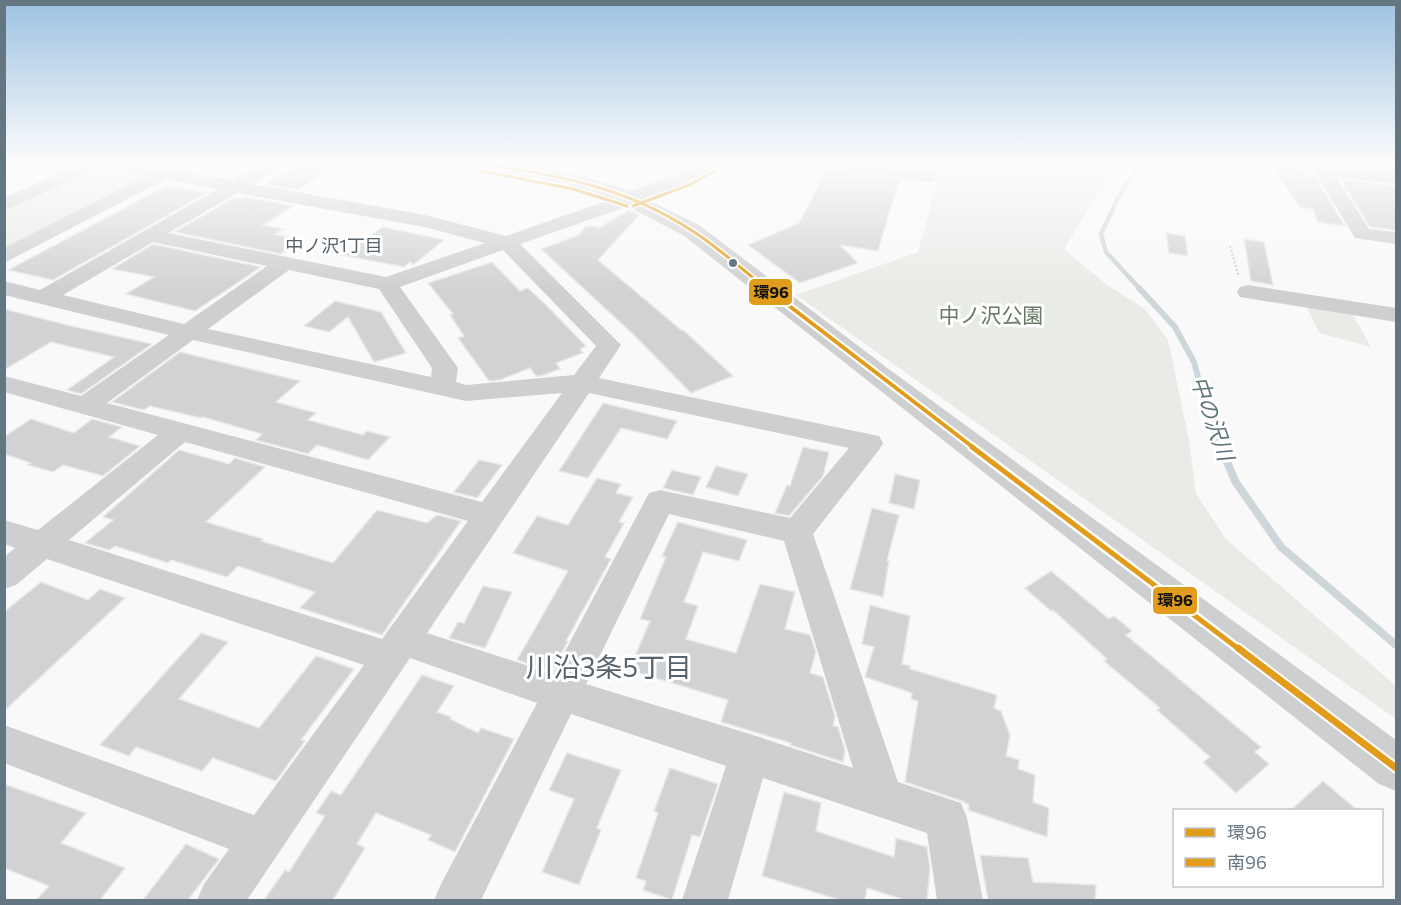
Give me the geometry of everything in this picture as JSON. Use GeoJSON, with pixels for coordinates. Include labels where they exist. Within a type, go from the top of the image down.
{"type":"FeatureCollection","features":[{"type":"Feature","properties":{"kind":"street"},"geometry":{"type":"LineString","coordinates":[[4,257],[101,206]]}},
{"type":"Feature","properties":{"kind":"street"},"geometry":{"type":"LineString","coordinates":[[44,297],[202,206]]}},
{"type":"Feature","properties":{"kind":"street"},"geometry":{"type":"LineString","coordinates":[[220,900],[609,345],[506,242],[425,221],[346,206]]}},
{"type":"Feature","properties":{"kind":"street"},"geometry":{"type":"LineString","coordinates":[[151,236],[387,284],[609,206]]}},
{"type":"Feature","properties":{"kind":"street"},"geometry":{"type":"LineString","coordinates":[[644,206],[691,230],[880,377],[1396,768]]}},
{"type":"Feature","properties":{"kind":"street"},"geometry":{"type":"LineString","coordinates":[[1345,206],[1362,234],[1396,238]]}},
{"type":"Feature","properties":{"kind":"street"},"geometry":{"type":"LineString","coordinates":[[86,406],[285,263]]}},
{"type":"Feature","properties":{"kind":"street"},"geometry":{"type":"LineString","coordinates":[[387,284],[445,368],[442,387]]}},
{"type":"Feature","properties":{"kind":"street"},"geometry":{"type":"LineString","coordinates":[[4,288],[188,332],[466,393],[582,383],[869,443],[797,532]]}},
{"type":"Feature","properties":{"kind":"street"},"geometry":{"type":"LineString","coordinates":[[1248,292],[1396,315]]}},
{"type":"Feature","properties":{"kind":"street"},"geometry":{"type":"LineString","coordinates":[[4,384],[489,514]]}},
{"type":"Feature","properties":{"kind":"street"},"geometry":{"type":"LineString","coordinates":[[4,576],[180,432]]}},
{"type":"Feature","properties":{"kind":"street"},"geometry":{"type":"LineString","coordinates":[[457,900],[660,501],[797,532]]}},
{"type":"Feature","properties":{"kind":"street"},"geometry":{"type":"LineString","coordinates":[[4,532],[396,649],[562,694],[946,818],[960,900]]}},
{"type":"Feature","properties":{"kind":"street"},"geometry":{"type":"LineString","coordinates":[[797,532],[883,798]]}},
{"type":"Feature","properties":{"kind":"street"},"geometry":{"type":"LineString","coordinates":[[4,744],[262,840]]}},
{"type":"Feature","properties":{"kind":"street"},"geometry":{"type":"LineString","coordinates":[[705,900],[750,753]]}},
{"type":"Feature","properties":{"kind":"path"},"geometry":{"type":"LineString","coordinates":[[1230,246],[1243,289],[1248,292]]}},
{"type":"Feature","properties":{"kind":"green space"},"geometry":{"type":"Polygon","coordinates":[[[15,206],[94,206],[5,253],[5,211],[15,206]]]}},
{"type":"Feature","properties":{"kind":"green space","name":"中ノ沢公園"},"geometry":{"type":"Polygon","coordinates":[[[930,206],[1090,206],[1064,249],[1107,285],[1145,309],[1168,340],[1189,440],[1196,494],[1226,539],[1396,686],[1396,719],[796,295],[918,252],[930,206]]]}},
{"type":"Feature","properties":{"kind":"green space"},"geometry":{"type":"Polygon","coordinates":[[[1307,307],[1353,315],[1371,347],[1319,333],[1307,307]]]}},
{"type":"Feature","properties":{"kind":"building"},"geometry":{"type":"Polygon","coordinates":[[[128,206],[184,206],[53,280],[8,270],[128,206]]]}},
{"type":"Feature","properties":{"kind":"building"},"geometry":{"type":"Polygon","coordinates":[[[219,206],[294,206],[263,225],[283,229],[275,234],[301,239],[281,254],[174,232],[219,206]]]}},
{"type":"Feature","properties":{"kind":"building"},"geometry":{"type":"Polygon","coordinates":[[[808,206],[891,206],[878,251],[840,245],[858,263],[800,283],[748,245],[799,223],[808,206]]]}},
{"type":"Feature","properties":{"kind":"building"},"geometry":{"type":"Polygon","coordinates":[[[1333,206],[1345,226],[1318,222],[1313,209],[1300,207],[1333,206]]]}},
{"type":"Feature","properties":{"kind":"building"},"geometry":{"type":"Polygon","coordinates":[[[1357,206],[1396,206],[1396,230],[1370,227],[1357,206]]]}},
{"type":"Feature","properties":{"kind":"building"},"geometry":{"type":"Polygon","coordinates":[[[629,210],[639,215],[598,260],[683,330],[733,376],[691,393],[634,335],[541,249],[579,235],[585,227],[599,228],[629,210]]]}},
{"type":"Feature","properties":{"kind":"building"},"geometry":{"type":"Polygon","coordinates":[[[383,227],[444,240],[413,265],[410,262],[404,267],[342,255],[383,227]]]}},
{"type":"Feature","properties":{"kind":"building"},"geometry":{"type":"Polygon","coordinates":[[[1166,233],[1185,236],[1188,256],[1169,253],[1166,233]]]}},
{"type":"Feature","properties":{"kind":"building"},"geometry":{"type":"Polygon","coordinates":[[[1244,239],[1264,242],[1273,285],[1251,281],[1244,239]]]}},
{"type":"Feature","properties":{"kind":"building"},"geometry":{"type":"Polygon","coordinates":[[[153,244],[261,267],[195,311],[126,294],[154,277],[112,269],[153,244]]]}},
{"type":"Feature","properties":{"kind":"building"},"geometry":{"type":"Polygon","coordinates":[[[492,262],[520,291],[528,288],[546,305],[586,346],[580,349],[583,353],[556,363],[560,369],[541,376],[536,376],[530,368],[500,380],[489,381],[458,338],[464,336],[450,315],[453,314],[428,283],[492,262]]]}},
{"type":"Feature","properties":{"kind":"building"},"geometry":{"type":"Polygon","coordinates":[[[335,301],[381,312],[406,353],[374,362],[348,317],[329,332],[304,326],[335,301]]]}},
{"type":"Feature","properties":{"kind":"building"},"geometry":{"type":"Polygon","coordinates":[[[4,309],[152,344],[81,394],[67,390],[114,357],[51,342],[4,370],[4,309]]]}},
{"type":"Feature","properties":{"kind":"building"},"geometry":{"type":"Polygon","coordinates":[[[180,352],[300,381],[276,402],[316,413],[308,420],[363,435],[367,431],[390,437],[368,460],[317,445],[308,454],[256,440],[262,434],[203,417],[150,406],[144,410],[112,402],[180,352]]]}},
{"type":"Feature","properties":{"kind":"building"},"geometry":{"type":"Polygon","coordinates":[[[603,403],[677,421],[667,439],[621,428],[588,478],[559,471],[603,403]]]}},
{"type":"Feature","properties":{"kind":"building"},"geometry":{"type":"Polygon","coordinates":[[[31,419],[74,433],[92,419],[122,427],[109,437],[140,446],[103,476],[63,465],[53,472],[28,465],[31,463],[4,454],[4,437],[31,419]]]}},
{"type":"Feature","properties":{"kind":"building"},"geometry":{"type":"Polygon","coordinates":[[[803,447],[829,452],[823,476],[789,516],[775,513],[787,485],[790,486],[803,447]]]}},
{"type":"Feature","properties":{"kind":"building"},"geometry":{"type":"Polygon","coordinates":[[[179,450],[229,464],[235,458],[265,467],[206,522],[333,563],[377,510],[427,523],[437,515],[461,521],[382,635],[300,608],[315,592],[238,566],[227,577],[171,560],[168,563],[115,546],[109,550],[85,543],[113,520],[103,517],[179,450]]]}},
{"type":"Feature","properties":{"kind":"building"},"geometry":{"type":"Polygon","coordinates":[[[479,460],[502,465],[477,498],[454,492],[479,460]]]}},
{"type":"Feature","properties":{"kind":"building"},"geometry":{"type":"Polygon","coordinates":[[[716,466],[748,474],[738,496],[706,487],[716,466]]]}},
{"type":"Feature","properties":{"kind":"building"},"geometry":{"type":"Polygon","coordinates":[[[672,470],[701,477],[693,495],[663,488],[672,470]]]}},
{"type":"Feature","properties":{"kind":"building"},"geometry":{"type":"Polygon","coordinates":[[[895,474],[920,480],[914,509],[889,503],[895,474]]]}},
{"type":"Feature","properties":{"kind":"building"},"geometry":{"type":"Polygon","coordinates":[[[597,478],[621,484],[616,493],[633,497],[619,522],[624,523],[605,557],[611,559],[552,671],[517,660],[568,571],[513,553],[537,516],[568,525],[597,478]]]}},
{"type":"Feature","properties":{"kind":"building"},"geometry":{"type":"Polygon","coordinates":[[[872,508],[899,515],[887,561],[889,561],[883,597],[850,589],[872,508]]]}},
{"type":"Feature","properties":{"kind":"building"},"geometry":{"type":"Polygon","coordinates":[[[678,522],[747,540],[739,561],[703,552],[684,602],[698,606],[686,639],[736,653],[760,584],[795,592],[785,629],[810,635],[816,652],[810,673],[823,677],[835,716],[833,726],[838,727],[845,750],[843,762],[790,745],[791,743],[721,722],[728,700],[629,670],[650,621],[640,619],[666,557],[662,556],[678,522]]]}},
{"type":"Feature","properties":{"kind":"building"},"geometry":{"type":"Polygon","coordinates":[[[1051,571],[1109,619],[1114,616],[1132,631],[1126,635],[1261,747],[1255,752],[1269,764],[1236,793],[1203,762],[1210,757],[1157,710],[1160,708],[1104,661],[1107,659],[1053,610],[1051,611],[1025,588],[1051,571]]]}},
{"type":"Feature","properties":{"kind":"building"},"geometry":{"type":"Polygon","coordinates":[[[41,582],[88,600],[100,589],[125,598],[4,711],[4,612],[41,582]]]}},
{"type":"Feature","properties":{"kind":"building"},"geometry":{"type":"Polygon","coordinates":[[[483,586],[512,592],[485,648],[449,638],[458,622],[464,623],[483,586]]]}},
{"type":"Feature","properties":{"kind":"building"},"geometry":{"type":"Polygon","coordinates":[[[870,605],[910,616],[902,664],[910,666],[910,669],[997,695],[994,708],[1001,711],[1010,735],[1006,756],[1019,760],[1018,769],[1035,775],[1033,802],[1049,808],[1047,837],[968,810],[969,805],[962,801],[905,782],[918,701],[911,699],[912,693],[865,677],[874,647],[862,644],[870,605]]]}},
{"type":"Feature","properties":{"kind":"building"},"geometry":{"type":"Polygon","coordinates":[[[201,633],[228,642],[179,699],[259,728],[316,656],[354,669],[301,740],[305,741],[276,781],[213,758],[202,771],[136,747],[129,756],[100,745],[201,633]]]}},
{"type":"Feature","properties":{"kind":"building"},"geometry":{"type":"Polygon","coordinates":[[[422,675],[454,686],[437,712],[451,717],[450,719],[478,733],[481,728],[514,739],[455,852],[428,840],[431,835],[376,813],[357,844],[365,848],[333,900],[264,900],[285,870],[289,872],[325,816],[316,813],[331,791],[341,795],[422,675]]]}},
{"type":"Feature","properties":{"kind":"building"},"geometry":{"type":"Polygon","coordinates":[[[567,753],[621,770],[597,828],[601,830],[579,885],[542,872],[574,799],[549,790],[567,753]]]}},
{"type":"Feature","properties":{"kind":"building"},"geometry":{"type":"Polygon","coordinates":[[[670,768],[718,784],[700,837],[692,835],[672,900],[643,890],[646,881],[636,878],[658,813],[654,811],[670,768]]]}},
{"type":"Feature","properties":{"kind":"building"},"geometry":{"type":"Polygon","coordinates":[[[1323,781],[1356,809],[1292,809],[1323,781]]]}},
{"type":"Feature","properties":{"kind":"building"},"geometry":{"type":"Polygon","coordinates":[[[4,784],[86,813],[61,843],[125,868],[100,900],[36,900],[49,886],[4,868],[4,784]]]}},
{"type":"Feature","properties":{"kind":"building"},"geometry":{"type":"Polygon","coordinates":[[[784,792],[821,803],[816,831],[894,857],[896,838],[927,847],[930,868],[927,900],[905,900],[867,888],[865,900],[840,900],[762,876],[784,792]]]}},
{"type":"Feature","properties":{"kind":"building"},"geometry":{"type":"Polygon","coordinates":[[[186,844],[219,859],[188,900],[143,900],[186,844]]]}},
{"type":"Feature","properties":{"kind":"building"},"geometry":{"type":"Polygon","coordinates":[[[980,855],[1028,858],[1033,882],[1096,885],[1095,900],[988,900],[980,855]]]}},
{"type":"Feature","properties":{"kind":"waterway","name":"中の沢川"},"geometry":{"type":"LineString","coordinates":[[1114,206],[1101,234],[1106,252],[1141,290]]}},
{"type":"Feature","properties":{"kind":"waterway","name":"中の沢川"},"geometry":{"type":"LineString","coordinates":[[1139,288],[1175,327],[1194,362],[1209,419],[1221,448]]}},
{"type":"Feature","properties":{"kind":"waterway","name":"中の沢川"},"geometry":{"type":"LineString","coordinates":[[1221,447],[1235,481],[1281,547],[1396,645]]}},
{"type":"Feature","properties":{"kind":"transit line","name":"環96"},"geometry":{"type":"LineString","coordinates":[[644,206],[691,230],[880,377],[1396,768]]}},
{"type":"Feature","properties":{"kind":"district","name":"中ノ沢1丁目"},"geometry":{"type":"Point","coordinates":[334,245]}},
{"type":"Feature","properties":{"kind":"district","name":"川沿3条5丁目"},"geometry":{"type":"Point","coordinates":[609,666]}}]}
